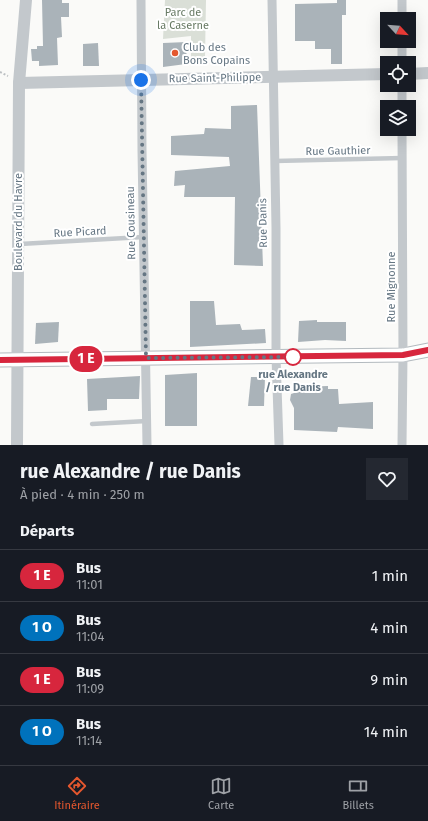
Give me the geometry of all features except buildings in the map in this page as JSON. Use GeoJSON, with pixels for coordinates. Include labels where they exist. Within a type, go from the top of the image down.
{"type":"FeatureCollection","features":[{"type":"Feature","properties":{"kind":"main road"},"geometry":{"type":"LineString","coordinates":[[0,360],[403,355],[428,350]]}},
{"type":"Feature","properties":{"kind":"street","name":"Boulevard du Havre"},"geometry":{"type":"LineString","coordinates":[[17,445],[19,83],[26,0]]}},
{"type":"Feature","properties":{"kind":"street","name":"Rue Cousineau"},"geometry":{"type":"LineString","coordinates":[[141,0],[147,445]]}},
{"type":"Feature","properties":{"kind":"street","name":"Rue Danis"},"geometry":{"type":"LineString","coordinates":[[272,0],[276,357],[279,445]]}},
{"type":"Feature","properties":{"kind":"street"},"geometry":{"type":"LineString","coordinates":[[402,0],[402,12]]}},
{"type":"Feature","properties":{"kind":"street"},"geometry":{"type":"LineString","coordinates":[[416,74],[428,73]]}},
{"type":"Feature","properties":{"kind":"street","name":"Rue Saint-Philippe"},"geometry":{"type":"LineString","coordinates":[[19,83],[380,74]]}},
{"type":"Feature","properties":{"kind":"street","name":"Rue Mignonne"},"geometry":{"type":"LineString","coordinates":[[402,136],[402,445]]}},
{"type":"Feature","properties":{"kind":"lane","name":"Rue Gauthier"},"geometry":{"type":"LineString","coordinates":[[275,161],[402,158]]}},
{"type":"Feature","properties":{"kind":"lane","name":"Rue Picard"},"geometry":{"type":"LineString","coordinates":[[18,244],[143,237]]}},
{"type":"Feature","properties":{"kind":"lane"},"geometry":{"type":"LineString","coordinates":[[92,424],[147,422]]}},
{"type":"Feature","properties":{"kind":"lane"},"geometry":{"type":"LineString","coordinates":[[397,445],[402,445]]}},
{"type":"Feature","properties":{"kind":"green space","name":"Parc de la Caserne"},"geometry":{"type":"Polygon","coordinates":[[[165,0],[206,0],[205,57],[191,57],[191,36],[163,39],[165,0]]]}},
{"type":"Feature","properties":{"kind":"bus line"},"geometry":{"type":"LineString","coordinates":[[0,360],[403,355],[428,350]]}},
{"type":"Feature","properties":{"kind":"place","name":"Club des Bons Copains"},"geometry":{"type":"Point","coordinates":[175,53]}},
{"type":"Feature","properties":{"kind":"place","name":"rue Alexandre / rue Danis"},"geometry":{"type":"Point","coordinates":[293,357]}},
{"type":"Feature","properties":{"kind":"route"},"geometry":{"type":"LineString","coordinates":[[141,80],[146,358],[293,357]]}}]}
